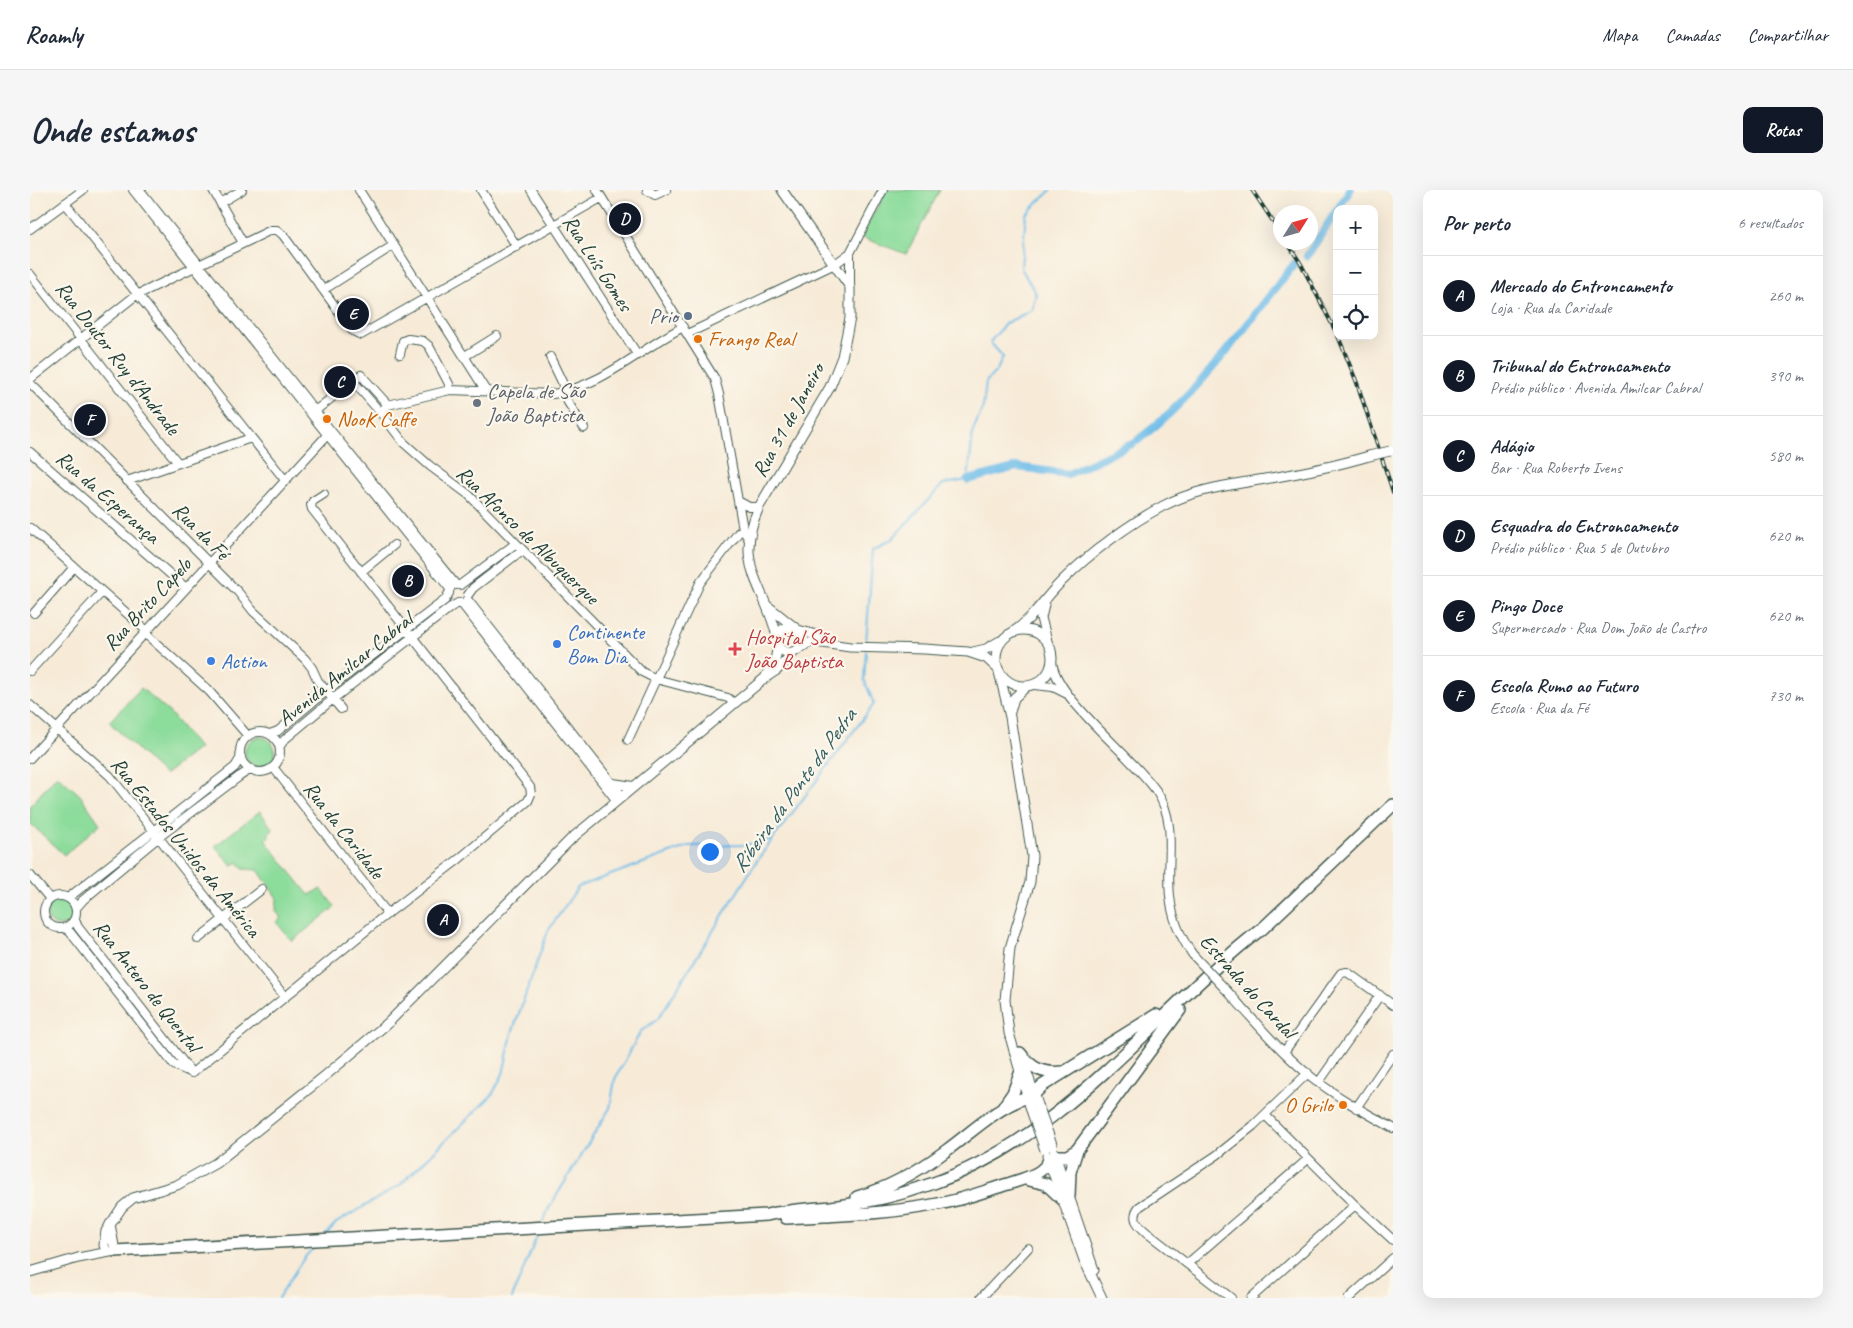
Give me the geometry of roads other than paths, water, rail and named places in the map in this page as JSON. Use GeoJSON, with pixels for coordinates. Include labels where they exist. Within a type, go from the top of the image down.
{"type":"FeatureCollection","features":[{"type":"Feature","properties":{"kind":"highway"},"geometry":{"type":"LineString","coordinates":[[110,1252],[767,1215],[870,1201],[916,1189],[956,1174],[1006,1149],[1037,1128],[1072,1100],[1248,945],[1264,927],[1393,805]]}},
{"type":"Feature","properties":{"kind":"highway"},"geometry":{"type":"LineString","coordinates":[[1003,1107],[1033,1101],[1042,1086],[1140,1026],[1180,1004]]}},
{"type":"Feature","properties":{"kind":"highway"},"geometry":{"type":"LineString","coordinates":[[1023,1179],[1046,1184],[1066,1198],[1076,1150],[1180,1004]]}},
{"type":"Feature","properties":{"kind":"highway"},"geometry":{"type":"LineString","coordinates":[[830,1216],[897,1201],[930,1191],[978,1171],[1006,1156],[1051,1126],[1082,1100],[1180,1004]]}},
{"type":"Feature","properties":{"kind":"highway"},"geometry":{"type":"LineString","coordinates":[[1020,1053],[1029,1064],[1039,1071],[1050,1073],[1064,1072]]}},
{"type":"Feature","properties":{"kind":"highway"},"geometry":{"type":"LineString","coordinates":[[812,1208],[868,1194],[900,1180],[941,1155],[1003,1107],[1013,1093],[1020,1074]]}},
{"type":"Feature","properties":{"kind":"highway"},"geometry":{"type":"LineString","coordinates":[[767,1215],[786,1218],[830,1216],[902,1210],[941,1204],[1023,1179],[1042,1170],[1051,1153],[1067,1156],[1076,1150]]}},
{"type":"Feature","properties":{"kind":"main road"},"geometry":{"type":"LineString","coordinates":[[782,190],[850,287]]}},
{"type":"Feature","properties":{"kind":"main road","name":"Rua 31 de Janeiro"},"geometry":{"type":"LineString","coordinates":[[748,540],[752,523],[759,507],[830,387],[842,357],[848,328],[850,287]]}},
{"type":"Feature","properties":{"kind":"main road"},"geometry":{"type":"LineString","coordinates":[[30,1272],[78,1258],[110,1252],[110,1224],[122,1207],[132,1198],[177,1185],[216,1163],[326,1074],[389,1022],[571,838],[776,670],[797,650],[808,643],[968,652],[986,649],[1028,620],[1074,569],[1095,552],[1147,516],[1173,501],[1206,490],[1324,469],[1391,450]]}},
{"type":"Feature","properties":{"kind":"main road"},"geometry":{"type":"LineString","coordinates":[[748,540],[750,563],[756,585],[766,604],[777,636],[778,646],[775,660],[764,678]]}},
{"type":"Feature","properties":{"kind":"main road"},"geometry":{"type":"LineString","coordinates":[[1010,717],[1014,698],[1021,690],[1046,675],[1052,660],[1041,614],[1048,596]]}},
{"type":"Feature","properties":{"kind":"main road"},"geometry":{"type":"LineString","coordinates":[[766,604],[796,629],[802,639],[797,650]]}},
{"type":"Feature","properties":{"kind":"main road"},"geometry":{"type":"LineString","coordinates":[[777,636],[784,628],[796,629],[850,644]]}},
{"type":"Feature","properties":{"kind":"main road"},"geometry":{"type":"LineString","coordinates":[[1013,632],[1029,630],[1039,634],[1047,642]]}},
{"type":"Feature","properties":{"kind":"main road"},"geometry":{"type":"LineString","coordinates":[[1003,639],[996,654],[1010,717],[1031,842],[1032,864],[1030,882],[1010,948],[1006,989],[1006,1020],[1020,1074],[1033,1101]]}},
{"type":"Feature","properties":{"kind":"main road"},"geometry":{"type":"LineString","coordinates":[[778,646],[785,652],[797,650]]}},
{"type":"Feature","properties":{"kind":"main road"},"geometry":{"type":"LineString","coordinates":[[968,652],[986,658],[1012,684],[1030,685]]}},
{"type":"Feature","properties":{"kind":"main road"},"geometry":{"type":"LineString","coordinates":[[1006,989],[1033,1101],[1066,1198],[1090,1257],[1102,1298]]}},
{"type":"Feature","properties":{"kind":"street"},"geometry":{"type":"LineString","coordinates":[[30,230],[83,190]]}},
{"type":"Feature","properties":{"kind":"street"},"geometry":{"type":"LineString","coordinates":[[133,190],[454,588],[467,589],[463,600]]}},
{"type":"Feature","properties":{"kind":"street"},"geometry":{"type":"LineString","coordinates":[[140,190],[197,267]]}},
{"type":"Feature","properties":{"kind":"street"},"geometry":{"type":"LineString","coordinates":[[213,190],[243,243]]}},
{"type":"Feature","properties":{"kind":"street"},"geometry":{"type":"LineString","coordinates":[[220,203],[242,190]]}},
{"type":"Feature","properties":{"kind":"street"},"geometry":{"type":"LineString","coordinates":[[359,190],[486,391]]}},
{"type":"Feature","properties":{"kind":"street"},"geometry":{"type":"LineString","coordinates":[[481,190],[517,247]]}},
{"type":"Feature","properties":{"kind":"street","name":"Rua Luís Gomes"},"geometry":{"type":"LineString","coordinates":[[531,190],[637,354]]}},
{"type":"Feature","properties":{"kind":"street"},"geometry":{"type":"LineString","coordinates":[[597,190],[715,379],[743,528],[748,540]]}},
{"type":"Feature","properties":{"kind":"street"},"geometry":{"type":"LineString","coordinates":[[646,190],[655,195],[666,190]]}},
{"type":"Feature","properties":{"kind":"street"},"geometry":{"type":"LineString","coordinates":[[380,412],[388,405],[450,390],[552,394],[565,392],[611,371],[637,354],[685,331],[835,264],[850,253],[882,194],[873,190]]}},
{"type":"Feature","properties":{"kind":"street"},"geometry":{"type":"LineString","coordinates":[[30,381],[138,295],[268,231],[276,230],[283,235],[355,332],[361,335],[602,198]]}},
{"type":"Feature","properties":{"kind":"street"},"geometry":{"type":"LineString","coordinates":[[65,203],[285,480]]}},
{"type":"Feature","properties":{"kind":"street"},"geometry":{"type":"LineString","coordinates":[[323,290],[394,245]]}},
{"type":"Feature","properties":{"kind":"street","name":"Rua 31 de Janeiro"},"geometry":{"type":"LineString","coordinates":[[850,253],[850,287]]}},
{"type":"Feature","properties":{"kind":"street","name":"Rua Doutor Ruy d'Andrade"},"geometry":{"type":"LineString","coordinates":[[30,274],[178,463]]}},
{"type":"Feature","properties":{"kind":"street"},"geometry":{"type":"LineString","coordinates":[[465,356],[497,336]]}},
{"type":"Feature","properties":{"kind":"street"},"geometry":{"type":"LineString","coordinates":[[400,354],[403,341],[408,338],[422,340],[428,346],[449,384],[450,390]]}},
{"type":"Feature","properties":{"kind":"street"},"geometry":{"type":"LineString","coordinates":[[550,356],[565,392],[566,399],[584,428]]}},
{"type":"Feature","properties":{"kind":"street"},"geometry":{"type":"LineString","coordinates":[[313,413],[360,375],[388,405]]}},
{"type":"Feature","properties":{"kind":"street","name":"Rua da Fé"},"geometry":{"type":"LineString","coordinates":[[30,381],[208,564],[238,592],[253,611],[305,659],[318,681],[341,710]]}},
{"type":"Feature","properties":{"kind":"street","name":"Rua Afonso de Albuquerque"},"geometry":{"type":"LineString","coordinates":[[353,381],[404,443],[430,466],[469,495],[521,551],[642,672],[656,679],[728,698],[734,703]]}},
{"type":"Feature","properties":{"kind":"street","name":"Rua Brito Capelo"},"geometry":{"type":"LineString","coordinates":[[30,758],[328,433]]}},
{"type":"Feature","properties":{"kind":"street"},"geometry":{"type":"LineString","coordinates":[[127,481],[251,438]]}},
{"type":"Feature","properties":{"kind":"street","name":"Rua da Esperança"},"geometry":{"type":"LineString","coordinates":[[30,452],[186,588]]}},
{"type":"Feature","properties":{"kind":"street"},"geometry":{"type":"LineString","coordinates":[[192,1073],[459,859],[528,801],[531,794],[530,787],[312,509],[311,504],[313,501],[324,494]]}},
{"type":"Feature","properties":{"kind":"street"},"geometry":{"type":"LineString","coordinates":[[738,501],[748,508],[759,507]]}},
{"type":"Feature","properties":{"kind":"street"},"geometry":{"type":"LineString","coordinates":[[628,740],[700,583],[743,528]]}},
{"type":"Feature","properties":{"kind":"street"},"geometry":{"type":"LineString","coordinates":[[31,531],[147,631],[148,636],[208,691],[248,736]]}},
{"type":"Feature","properties":{"kind":"street","name":"Avenida Amilcar Cabral"},"geometry":{"type":"LineString","coordinates":[[270,734],[278,731],[326,691],[445,600],[454,588],[515,544]]}},
{"type":"Feature","properties":{"kind":"street"},"geometry":{"type":"LineString","coordinates":[[361,572],[394,545]]}},
{"type":"Feature","properties":{"kind":"street","name":"Avenida Amilcar Cabral"},"geometry":{"type":"LineString","coordinates":[[280,746],[284,740],[332,699],[463,600],[473,588],[521,551]]}},
{"type":"Feature","properties":{"kind":"street"},"geometry":{"type":"LineString","coordinates":[[34,612],[74,567]]}},
{"type":"Feature","properties":{"kind":"street"},"geometry":{"type":"LineString","coordinates":[[454,588],[452,601],[463,600]]}},
{"type":"Feature","properties":{"kind":"street"},"geometry":{"type":"LineString","coordinates":[[30,670],[102,592]]}},
{"type":"Feature","properties":{"kind":"street"},"geometry":{"type":"LineString","coordinates":[[463,600],[620,799]]}},
{"type":"Feature","properties":{"kind":"street"},"geometry":{"type":"LineString","coordinates":[[1052,660],[1056,677],[1072,700]]}},
{"type":"Feature","properties":{"kind":"street"},"geometry":{"type":"LineString","coordinates":[[1030,685],[1053,687],[1063,692],[1072,700]]}},
{"type":"Feature","properties":{"kind":"street","name":"Estrada do Cardal"},"geometry":{"type":"LineString","coordinates":[[1072,700],[1142,773],[1157,791],[1163,802],[1168,817],[1171,838],[1170,888],[1172,910],[1180,934],[1193,955],[1284,1052],[1308,1074],[1356,1108],[1393,1128]]}},
{"type":"Feature","properties":{"kind":"street","name":"Rua Estados Unidos da América"},"geometry":{"type":"LineString","coordinates":[[30,705],[110,776],[285,997]]}},
{"type":"Feature","properties":{"kind":"street"},"geometry":{"type":"LineString","coordinates":[[259,732],[270,734],[278,741],[280,758],[273,768],[262,772],[251,769],[243,762],[241,746],[248,736],[259,732]]}},
{"type":"Feature","properties":{"kind":"street"},"geometry":{"type":"LineString","coordinates":[[76,908],[68,898],[59,896],[50,899],[44,908],[46,920],[54,927],[65,928],[75,920],[76,908],[83,900],[156,834],[235,767],[241,757]]}},
{"type":"Feature","properties":{"kind":"street","name":"Rua da Caridade"},"geometry":{"type":"LineString","coordinates":[[273,768],[388,914]]}},
{"type":"Feature","properties":{"kind":"street"},"geometry":{"type":"LineString","coordinates":[[68,898],[156,834],[251,769]]}},
{"type":"Feature","properties":{"kind":"street"},"geometry":{"type":"LineString","coordinates":[[610,786],[633,786]]}},
{"type":"Feature","properties":{"kind":"street"},"geometry":{"type":"LineString","coordinates":[[602,813],[607,804],[610,786]]}},
{"type":"Feature","properties":{"kind":"street"},"geometry":{"type":"LineString","coordinates":[[30,875],[50,899]]}},
{"type":"Feature","properties":{"kind":"street"},"geometry":{"type":"LineString","coordinates":[[198,939],[262,889]]}},
{"type":"Feature","properties":{"kind":"street","name":"Rua Antero de Quental"},"geometry":{"type":"LineString","coordinates":[[75,920],[78,927],[192,1073]]}},
{"type":"Feature","properties":{"kind":"street","name":"Rua Antero de Quental"},"geometry":{"type":"LineString","coordinates":[[65,928],[174,1065],[192,1073]]}},
{"type":"Feature","properties":{"kind":"street"},"geometry":{"type":"LineString","coordinates":[[1284,1052],[1341,973],[1347,972],[1393,1005]]}},
{"type":"Feature","properties":{"kind":"street"},"geometry":{"type":"LineString","coordinates":[[1319,1082],[1380,995]]}},
{"type":"Feature","properties":{"kind":"street"},"geometry":{"type":"LineString","coordinates":[[1356,1108],[1393,1054]]}},
{"type":"Feature","properties":{"kind":"street"},"geometry":{"type":"LineString","coordinates":[[1232,1298],[1146,1232],[1138,1225],[1134,1217],[1139,1207],[1218,1155],[1265,1115],[1308,1074]]}},
{"type":"Feature","properties":{"kind":"street"},"geometry":{"type":"LineString","coordinates":[[1265,1115],[1308,1160],[1393,1240]]}},
{"type":"Feature","properties":{"kind":"street"},"geometry":{"type":"LineString","coordinates":[[1187,1264],[1308,1160]]}},
{"type":"Feature","properties":{"kind":"street"},"geometry":{"type":"LineString","coordinates":[[1251,1298],[1356,1206]]}},
{"type":"Feature","properties":{"kind":"street"},"geometry":{"type":"LineString","coordinates":[[981,1298],[1028,1248]]}},
{"type":"Feature","properties":{"kind":"street"},"geometry":{"type":"LineString","coordinates":[[1349,1298],[1393,1258]]}},
{"type":"Feature","properties":{"kind":"waterway","name":"Ribeira da Ponte da Pedra"},"geometry":{"type":"LineString","coordinates":[[866,643],[873,549],[892,539],[943,484],[968,480],[973,431],[983,407],[986,382],[997,370],[1003,357],[990,342],[1006,323],[1032,310],[1036,294],[1021,268],[1026,214],[1051,190]]}},
{"type":"Feature","properties":{"kind":"waterway"},"geometry":{"type":"LineString","coordinates":[[1341,205],[1350,190]]}},
{"type":"Feature","properties":{"kind":"waterway"},"geometry":{"type":"LineString","coordinates":[[1307,256],[1333,216]]}},
{"type":"Feature","properties":{"kind":"waterway"},"geometry":{"type":"LineString","coordinates":[[1138,440],[1182,401],[1222,357],[1295,263]]}},
{"type":"Feature","properties":{"kind":"waterway"},"geometry":{"type":"LineString","coordinates":[[968,480],[1017,467],[1068,474],[1132,444]]}},
{"type":"Feature","properties":{"kind":"waterway","name":"Ribeira da Ponte da Pedra"},"geometry":{"type":"LineString","coordinates":[[543,1222],[549,1208],[610,1108],[615,1079],[641,1031],[658,1019],[758,859],[874,704],[864,679],[866,651]]}},
{"type":"Feature","properties":{"kind":"waterway"},"geometry":{"type":"LineString","coordinates":[[326,1234],[336,1223],[400,1185],[492,1095],[503,1074],[512,1033],[548,931],[578,887],[689,846],[745,845],[773,839]]}},
{"type":"Feature","properties":{"kind":"waterway","name":"Ribeira da Ponte da Pedra"},"geometry":{"type":"LineString","coordinates":[[512,1298],[539,1231]]}},
{"type":"Feature","properties":{"kind":"waterway"},"geometry":{"type":"LineString","coordinates":[[278,1298],[304,1258],[316,1245]]}},
{"type":"Feature","properties":{"kind":"railway"},"geometry":{"type":"LineString","coordinates":[[1252,190],[1273,222]]}},
{"type":"Feature","properties":{"kind":"railway"},"geometry":{"type":"LineString","coordinates":[[1292,250],[1333,326]]}},
{"type":"Feature","properties":{"kind":"railway"},"geometry":{"type":"LineString","coordinates":[[1340,340],[1357,383],[1393,492]]}},
{"type":"Feature","properties":{"kind":"place","name":"Esquadra do Entroncamento"},"geometry":{"type":"Point","coordinates":[625,219]}},
{"type":"Feature","properties":{"kind":"place","name":"Pingo Doce"},"geometry":{"type":"Point","coordinates":[353,314]}},
{"type":"Feature","properties":{"kind":"place","name":"Prio"},"geometry":{"type":"Point","coordinates":[688,316]}},
{"type":"Feature","properties":{"kind":"place","name":"Frango Real"},"geometry":{"type":"Point","coordinates":[698,339]}},
{"type":"Feature","properties":{"kind":"place","name":"Adágio"},"geometry":{"type":"Point","coordinates":[340,382]}},
{"type":"Feature","properties":{"kind":"place","name":"Capela de São João Baptista"},"geometry":{"type":"Point","coordinates":[477,403]}},
{"type":"Feature","properties":{"kind":"place","name":"NooK Caffe"},"geometry":{"type":"Point","coordinates":[327,419]}},
{"type":"Feature","properties":{"kind":"place","name":"Escola Rumo ao Futuro"},"geometry":{"type":"Point","coordinates":[90,420]}},
{"type":"Feature","properties":{"kind":"place","name":"Tribunal do Entroncamento"},"geometry":{"type":"Point","coordinates":[408,581]}},
{"type":"Feature","properties":{"kind":"place","name":"Continente Bom Dia"},"geometry":{"type":"Point","coordinates":[557,644]}},
{"type":"Feature","properties":{"kind":"place","name":"Hospital São João Baptista"},"geometry":{"type":"Point","coordinates":[735,649]}},
{"type":"Feature","properties":{"kind":"place","name":"Action"},"geometry":{"type":"Point","coordinates":[211,661]}},
{"type":"Feature","properties":{"kind":"place","name":"Mercado do Entroncamento"},"geometry":{"type":"Point","coordinates":[443,920]}},
{"type":"Feature","properties":{"kind":"place","name":"O Grilo"},"geometry":{"type":"Point","coordinates":[1343,1105]}}]}
